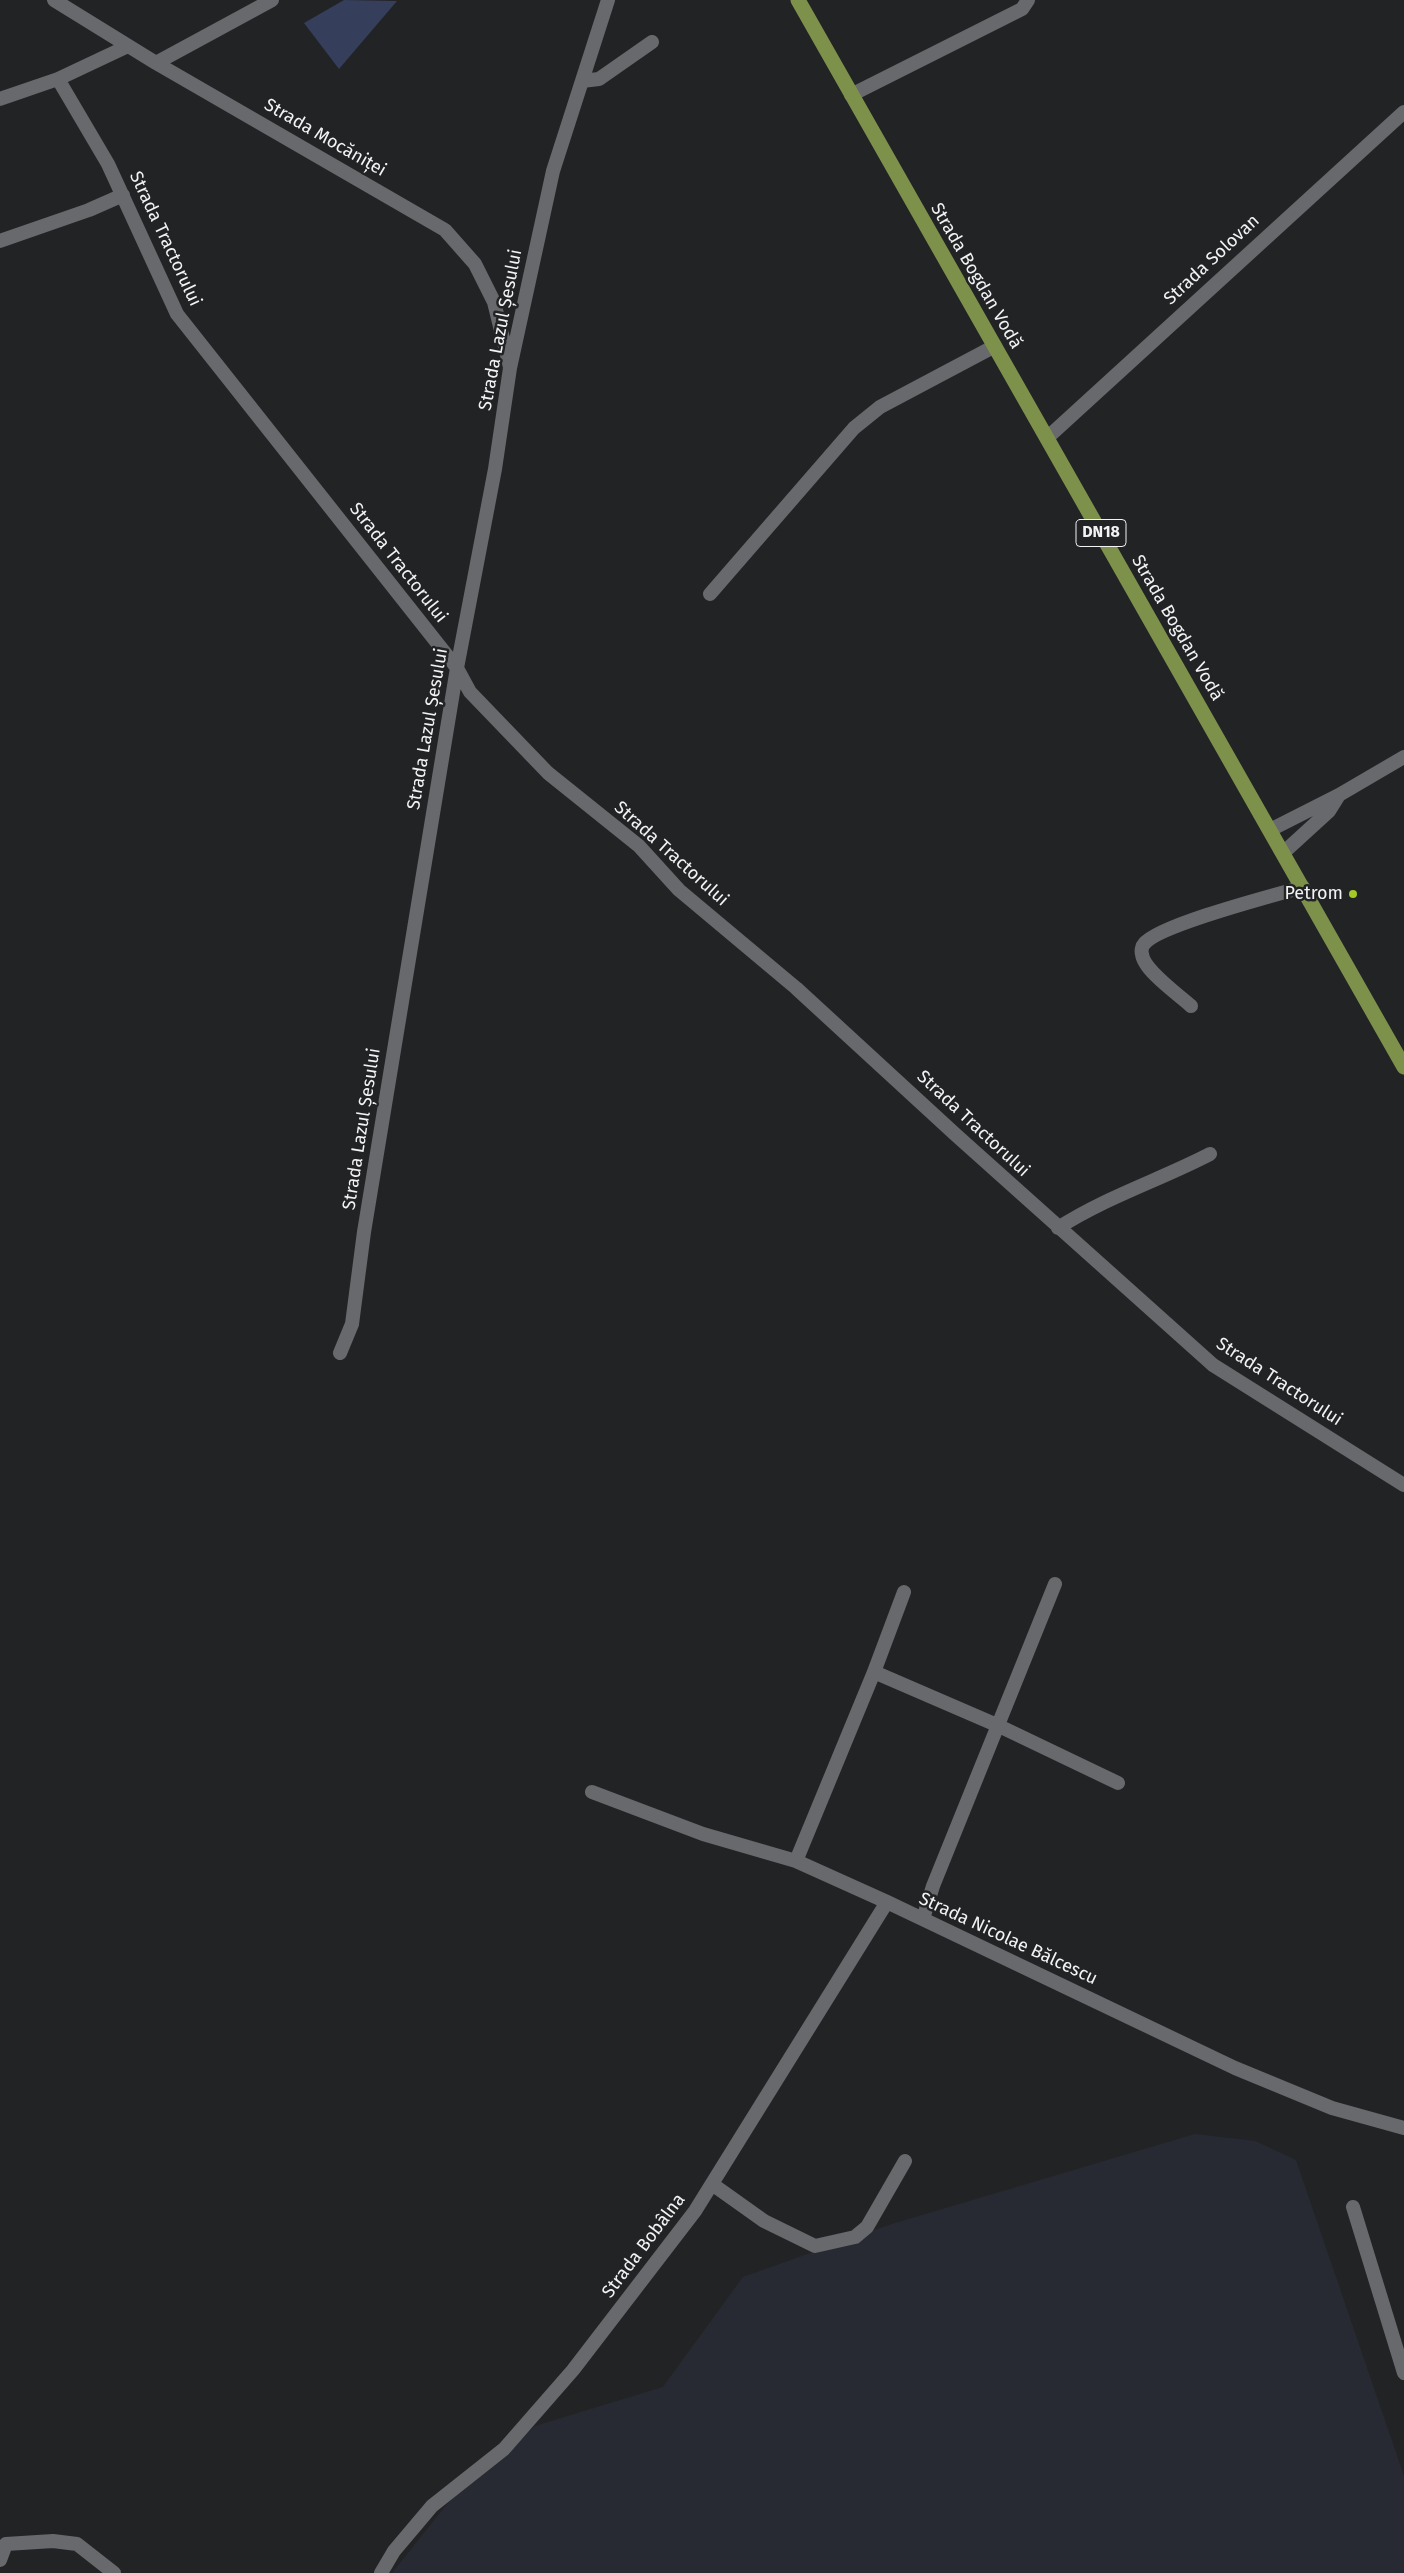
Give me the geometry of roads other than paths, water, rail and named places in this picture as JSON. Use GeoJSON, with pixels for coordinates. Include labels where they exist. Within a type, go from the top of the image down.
{"type":"FeatureCollection","features":[{"type":"Feature","properties":{"kind":"main road","name":"Strada Bogdan Vodă"},"geometry":{"type":"LineString","coordinates":[[798,0],[1303,886],[1404,1067]]}},
{"type":"Feature","properties":{"kind":"street","name":"Strada Mocăniței"},"geometry":{"type":"LineString","coordinates":[[54,0],[156,63],[445,230],[475,264],[494,302],[510,368]]}},
{"type":"Feature","properties":{"kind":"street"},"geometry":{"type":"LineString","coordinates":[[156,63],[272,0]]}},
{"type":"Feature","properties":{"kind":"street","name":"Strada Lazul Șesului"},"geometry":{"type":"LineString","coordinates":[[340,1353],[352,1324],[364,1232],[457,668],[495,469],[510,368],[553,170],[608,0]]}},
{"type":"Feature","properties":{"kind":"street"},"geometry":{"type":"LineString","coordinates":[[851,95],[1022,9],[1028,0]]}},
{"type":"Feature","properties":{"kind":"street"},"geometry":{"type":"LineString","coordinates":[[582,81],[599,79],[652,42]]}},
{"type":"Feature","properties":{"kind":"street"},"geometry":{"type":"LineString","coordinates":[[0,100],[58,79],[128,46]]}},
{"type":"Feature","properties":{"kind":"street","name":"Strada Tractorului"},"geometry":{"type":"LineString","coordinates":[[58,79],[108,164],[177,314],[457,668],[470,692],[548,773],[640,846],[679,890],[796,988],[1058,1228],[1213,1365],[1404,1485]]}},
{"type":"Feature","properties":{"kind":"street","name":"Strada Solovan"},"geometry":{"type":"LineString","coordinates":[[1047,438],[1404,112]]}},
{"type":"Feature","properties":{"kind":"street"},"geometry":{"type":"LineString","coordinates":[[0,241],[89,210],[122,195]]}},
{"type":"Feature","properties":{"kind":"street"},"geometry":{"type":"LineString","coordinates":[[710,594],[854,428],[880,407],[995,346]]}},
{"type":"Feature","properties":{"kind":"street"},"geometry":{"type":"LineString","coordinates":[[1270,830],[1340,795],[1404,757]]}},
{"type":"Feature","properties":{"kind":"street"},"geometry":{"type":"LineString","coordinates":[[1283,853],[1328,811],[1340,795]]}},
{"type":"Feature","properties":{"kind":"street"},"geometry":{"type":"LineString","coordinates":[[1191,1006],[1144,964],[1141,953],[1144,944],[1165,930],[1303,886]]}},
{"type":"Feature","properties":{"kind":"street"},"geometry":{"type":"LineString","coordinates":[[1058,1228],[1085,1210],[1166,1177],[1210,1154]]}},
{"type":"Feature","properties":{"kind":"street"},"geometry":{"type":"LineString","coordinates":[[923,1919],[933,1886],[1055,1584]]}},
{"type":"Feature","properties":{"kind":"street"},"geometry":{"type":"LineString","coordinates":[[796,1861],[874,1672],[904,1592]]}},
{"type":"Feature","properties":{"kind":"street"},"geometry":{"type":"LineString","coordinates":[[874,1672],[999,1726],[1118,1783]]}},
{"type":"Feature","properties":{"kind":"street","name":"Strada Nicolae Bălcescu"},"geometry":{"type":"LineString","coordinates":[[592,1792],[703,1834],[796,1861],[887,1902],[1235,2068],[1332,2108],[1404,2128]]}},
{"type":"Feature","properties":{"kind":"street","name":"Strada Bobâlna"},"geometry":{"type":"LineString","coordinates":[[381,2573],[394,2552],[432,2506],[504,2449],[592,2348],[695,2211],[887,1902]]}},
{"type":"Feature","properties":{"kind":"street"},"geometry":{"type":"LineString","coordinates":[[712,2184],[764,2221],[815,2246],[855,2237],[868,2227],[905,2162]]}},
{"type":"Feature","properties":{"kind":"street"},"geometry":{"type":"LineString","coordinates":[[1353,2207],[1404,2373]]}},
{"type":"Feature","properties":{"kind":"street"},"geometry":{"type":"LineString","coordinates":[[0,2560],[6,2544],[53,2541],[77,2544],[114,2573]]}},
{"type":"Feature","properties":{"kind":"place","name":"Petrom"},"geometry":{"type":"Point","coordinates":[1353,894]}}]}
